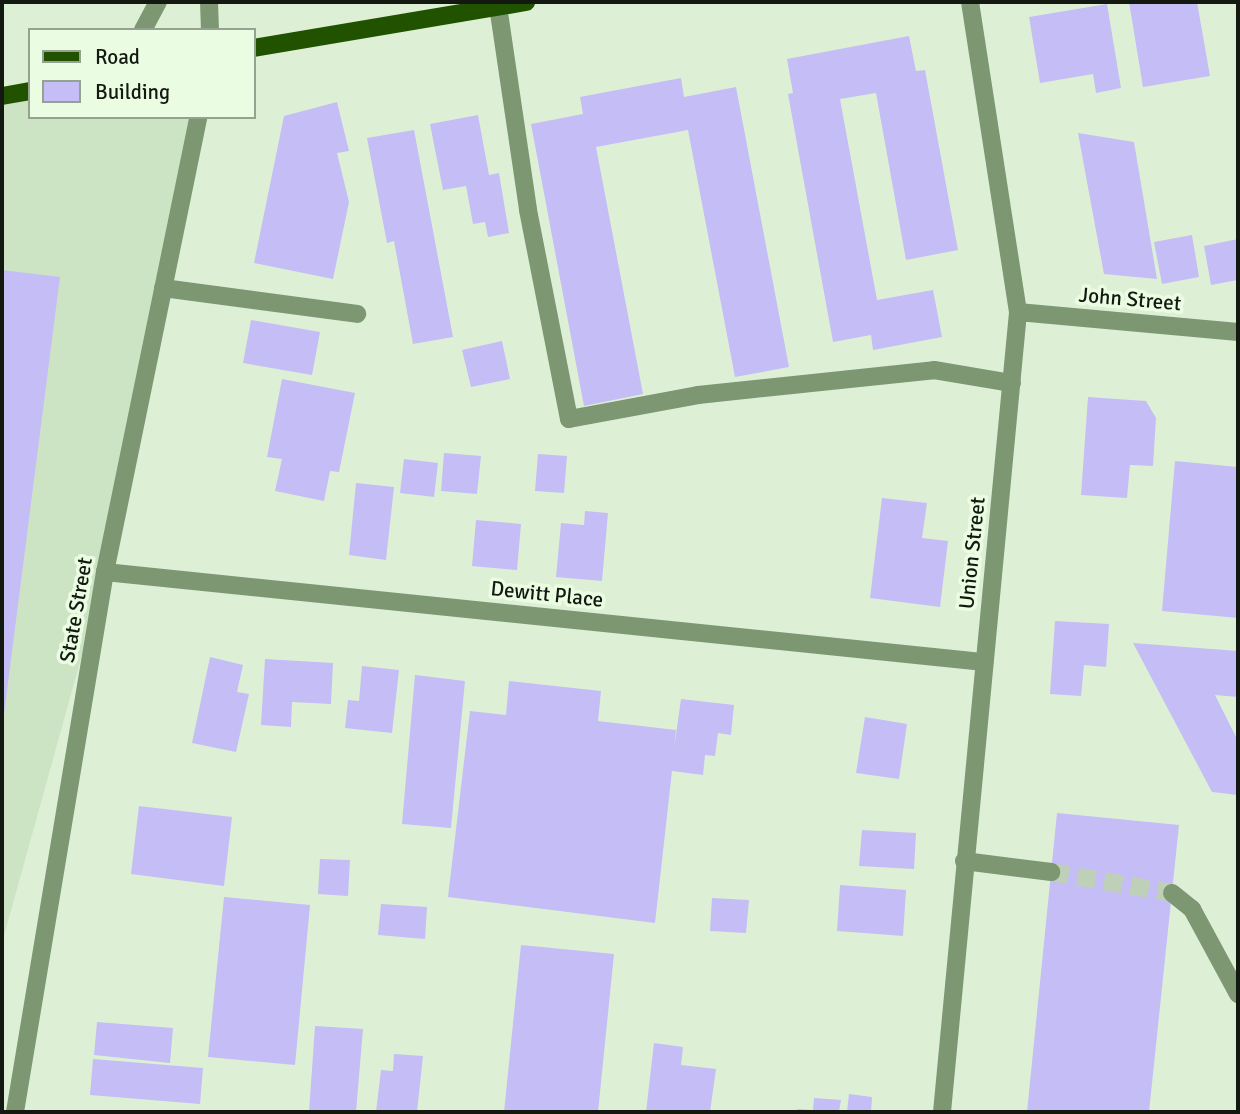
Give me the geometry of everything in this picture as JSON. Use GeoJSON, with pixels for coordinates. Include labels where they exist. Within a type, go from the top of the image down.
{"type":"FeatureCollection","features":[{"type":"Feature","properties":{"kind":"main road"},"geometry":{"type":"LineString","coordinates":[[256,48],[526,2]]}},
{"type":"Feature","properties":{"kind":"main road"},"geometry":{"type":"LineString","coordinates":[[2,96],[28,91]]}},
{"type":"Feature","properties":{"kind":"street"},"geometry":{"type":"LineString","coordinates":[[144,28],[158,2]]}},
{"type":"Feature","properties":{"kind":"street"},"geometry":{"type":"LineString","coordinates":[[209,2],[210,28]]}},
{"type":"Feature","properties":{"kind":"street","name":"Union Street"},"geometry":{"type":"LineString","coordinates":[[942,1112],[1018,312],[970,2]]}},
{"type":"Feature","properties":{"kind":"street"},"geometry":{"type":"LineString","coordinates":[[498,6],[528,210],[569,419],[698,396],[934,370],[1012,383]]}},
{"type":"Feature","properties":{"kind":"street","name":"State Street"},"geometry":{"type":"LineString","coordinates":[[15,1112],[105,572],[198,119]]}},
{"type":"Feature","properties":{"kind":"street"},"geometry":{"type":"LineString","coordinates":[[163,288],[357,314]]}},
{"type":"Feature","properties":{"kind":"street","name":"John Street"},"geometry":{"type":"LineString","coordinates":[[1018,312],[1238,331]]}},
{"type":"Feature","properties":{"kind":"street","name":"Dewitt Place"},"geometry":{"type":"LineString","coordinates":[[105,572],[984,662]]}},
{"type":"Feature","properties":{"kind":"street"},"geometry":{"type":"LineString","coordinates":[[964,861],[1051,872]]}},
{"type":"Feature","properties":{"kind":"street"},"geometry":{"type":"LineString","coordinates":[[1172,893],[1192,909],[1238,994]]}},
{"type":"Feature","properties":{"kind":"shaded area"},"geometry":{"type":"Polygon","coordinates":[[[28,91],[28,119],[198,119],[105,572],[2,943],[2,96],[28,91]]]}},
{"type":"Feature","properties":{"kind":"building"},"geometry":{"type":"Polygon","coordinates":[[[1129,2],[1197,2],[1210,76],[1143,87],[1129,2]]]}},
{"type":"Feature","properties":{"kind":"building"},"geometry":{"type":"Polygon","coordinates":[[[1107,4],[1121,88],[1096,93],[1093,74],[1040,83],[1029,17],[1107,4]]]}},
{"type":"Feature","properties":{"kind":"building"},"geometry":{"type":"Polygon","coordinates":[[[909,36],[916,71],[925,70],[958,250],[906,260],[876,93],[840,99],[877,300],[933,290],[942,337],[873,350],[871,335],[833,342],[788,94],[793,93],[787,59],[909,36]]]}},
{"type":"Feature","properties":{"kind":"building"},"geometry":{"type":"Polygon","coordinates":[[[681,78],[684,97],[736,87],[789,367],[735,377],[688,130],[596,147],[643,394],[584,406],[531,124],[583,114],[580,97],[681,78]]]}},
{"type":"Feature","properties":{"kind":"building"},"geometry":{"type":"Polygon","coordinates":[[[337,102],[349,151],[337,153],[349,202],[333,279],[254,263],[284,116],[337,102]]]}},
{"type":"Feature","properties":{"kind":"building"},"geometry":{"type":"Polygon","coordinates":[[[478,115],[489,175],[499,173],[509,233],[488,237],[485,222],[473,224],[466,186],[443,190],[430,124],[478,115]]]}},
{"type":"Feature","properties":{"kind":"building"},"geometry":{"type":"Polygon","coordinates":[[[414,130],[453,337],[413,344],[394,241],[387,243],[367,138],[414,130]]]}},
{"type":"Feature","properties":{"kind":"building"},"geometry":{"type":"Polygon","coordinates":[[[1078,133],[1134,142],[1157,279],[1104,274],[1078,133]]]}},
{"type":"Feature","properties":{"kind":"building"},"geometry":{"type":"Polygon","coordinates":[[[1192,235],[1199,277],[1162,284],[1154,242],[1192,235]]]}},
{"type":"Feature","properties":{"kind":"building"},"geometry":{"type":"Polygon","coordinates":[[[1238,239],[1238,280],[1211,285],[1204,246],[1238,239]]]}},
{"type":"Feature","properties":{"kind":"building"},"geometry":{"type":"Polygon","coordinates":[[[2,270],[60,277],[3,722],[2,722],[2,270]]]}},
{"type":"Feature","properties":{"kind":"building"},"geometry":{"type":"Polygon","coordinates":[[[251,320],[320,332],[312,375],[243,363],[251,320]]]}},
{"type":"Feature","properties":{"kind":"building"},"geometry":{"type":"Polygon","coordinates":[[[502,341],[510,379],[471,387],[462,350],[502,341]]]}},
{"type":"Feature","properties":{"kind":"building"},"geometry":{"type":"Polygon","coordinates":[[[282,379],[355,393],[339,472],[330,471],[324,501],[275,491],[282,459],[267,457],[282,379]]]}},
{"type":"Feature","properties":{"kind":"building"},"geometry":{"type":"Polygon","coordinates":[[[1088,397],[1146,401],[1156,418],[1153,466],[1130,465],[1127,498],[1081,495],[1088,397]]]}},
{"type":"Feature","properties":{"kind":"building"},"geometry":{"type":"Polygon","coordinates":[[[444,453],[481,456],[477,494],[441,491],[444,453]]]}},
{"type":"Feature","properties":{"kind":"building"},"geometry":{"type":"Polygon","coordinates":[[[538,454],[567,456],[564,493],[535,491],[538,454]]]}},
{"type":"Feature","properties":{"kind":"building"},"geometry":{"type":"Polygon","coordinates":[[[404,459],[438,463],[434,497],[400,493],[404,459]]]}},
{"type":"Feature","properties":{"kind":"building"},"geometry":{"type":"Polygon","coordinates":[[[1175,461],[1238,467],[1238,618],[1162,611],[1175,461]]]}},
{"type":"Feature","properties":{"kind":"building"},"geometry":{"type":"Polygon","coordinates":[[[356,483],[394,487],[386,560],[349,555],[356,483]]]}},
{"type":"Feature","properties":{"kind":"building"},"geometry":{"type":"Polygon","coordinates":[[[882,498],[927,503],[922,538],[948,541],[940,607],[870,598],[882,498]]]}},
{"type":"Feature","properties":{"kind":"building"},"geometry":{"type":"Polygon","coordinates":[[[585,511],[608,513],[602,581],[556,577],[561,523],[584,525],[585,511]]]}},
{"type":"Feature","properties":{"kind":"building"},"geometry":{"type":"Polygon","coordinates":[[[476,520],[521,524],[517,570],[472,566],[476,520]]]}},
{"type":"Feature","properties":{"kind":"building"},"geometry":{"type":"Polygon","coordinates":[[[1055,621],[1109,624],[1106,667],[1084,665],[1081,696],[1050,694],[1055,621]]]}},
{"type":"Feature","properties":{"kind":"building"},"geometry":{"type":"Polygon","coordinates":[[[1133,643],[1238,651],[1238,697],[1215,695],[1238,741],[1238,795],[1212,792],[1133,643]]]}},
{"type":"Feature","properties":{"kind":"building"},"geometry":{"type":"Polygon","coordinates":[[[210,657],[243,665],[237,692],[249,694],[236,752],[192,743],[210,657]]]}},
{"type":"Feature","properties":{"kind":"building"},"geometry":{"type":"Polygon","coordinates":[[[265,659],[333,663],[331,704],[292,702],[291,727],[261,725],[265,659]]]}},
{"type":"Feature","properties":{"kind":"building"},"geometry":{"type":"Polygon","coordinates":[[[362,666],[399,670],[392,733],[345,728],[348,700],[359,701],[362,666]]]}},
{"type":"Feature","properties":{"kind":"building"},"geometry":{"type":"Polygon","coordinates":[[[415,675],[465,681],[451,828],[402,824],[415,675]]]}},
{"type":"Feature","properties":{"kind":"building"},"geometry":{"type":"Polygon","coordinates":[[[509,681],[601,691],[598,721],[676,730],[674,749],[681,699],[734,705],[731,735],[718,733],[715,756],[705,755],[703,775],[672,771],[655,923],[448,897],[470,711],[506,715],[509,681]]]}},
{"type":"Feature","properties":{"kind":"building"},"geometry":{"type":"Polygon","coordinates":[[[865,717],[907,724],[899,779],[856,773],[865,717]]]}},
{"type":"Feature","properties":{"kind":"building"},"geometry":{"type":"Polygon","coordinates":[[[139,806],[232,817],[224,886],[131,874],[139,806]]]}},
{"type":"Feature","properties":{"kind":"building"},"geometry":{"type":"Polygon","coordinates":[[[1057,813],[1179,825],[1149,1112],[1027,1112],[1057,813]]]}},
{"type":"Feature","properties":{"kind":"building"},"geometry":{"type":"Polygon","coordinates":[[[862,830],[916,833],[914,869],[859,866],[862,830]]]}},
{"type":"Feature","properties":{"kind":"building"},"geometry":{"type":"Polygon","coordinates":[[[320,859],[350,860],[348,896],[318,894],[320,859]]]}},
{"type":"Feature","properties":{"kind":"building"},"geometry":{"type":"Polygon","coordinates":[[[840,885],[906,890],[903,936],[837,931],[840,885]]]}},
{"type":"Feature","properties":{"kind":"building"},"geometry":{"type":"Polygon","coordinates":[[[224,897],[310,905],[295,1065],[208,1057],[224,897]]]}},
{"type":"Feature","properties":{"kind":"building"},"geometry":{"type":"Polygon","coordinates":[[[712,898],[749,900],[746,933],[710,931],[712,898]]]}},
{"type":"Feature","properties":{"kind":"building"},"geometry":{"type":"Polygon","coordinates":[[[381,904],[427,907],[425,939],[378,935],[381,904]]]}},
{"type":"Feature","properties":{"kind":"building"},"geometry":{"type":"Polygon","coordinates":[[[521,945],[614,954],[598,1112],[504,1112],[521,945]]]}},
{"type":"Feature","properties":{"kind":"building"},"geometry":{"type":"Polygon","coordinates":[[[97,1022],[173,1028],[170,1063],[94,1055],[97,1022]]]}},
{"type":"Feature","properties":{"kind":"building"},"geometry":{"type":"Polygon","coordinates":[[[315,1026],[363,1029],[356,1112],[309,1112],[315,1026]]]}},
{"type":"Feature","properties":{"kind":"building"},"geometry":{"type":"Polygon","coordinates":[[[654,1043],[683,1047],[681,1065],[716,1069],[710,1112],[646,1112],[654,1043]]]}},
{"type":"Feature","properties":{"kind":"building"},"geometry":{"type":"Polygon","coordinates":[[[394,1054],[423,1056],[417,1112],[376,1112],[381,1070],[393,1071],[394,1054]]]}},
{"type":"Feature","properties":{"kind":"building"},"geometry":{"type":"Polygon","coordinates":[[[93,1059],[203,1068],[200,1104],[90,1095],[93,1059]]]}},
{"type":"Feature","properties":{"kind":"building"},"geometry":{"type":"Polygon","coordinates":[[[849,1094],[872,1097],[871,1112],[847,1112],[849,1094]]]}},
{"type":"Feature","properties":{"kind":"building"},"geometry":{"type":"Polygon","coordinates":[[[814,1098],[841,1100],[839,1112],[797,1112],[797,1109],[813,1110],[814,1098]]]}},
{"type":"Feature","properties":{"kind":"tunnel"},"geometry":{"type":"LineString","coordinates":[[1051,872],[1172,893]]}}]}
